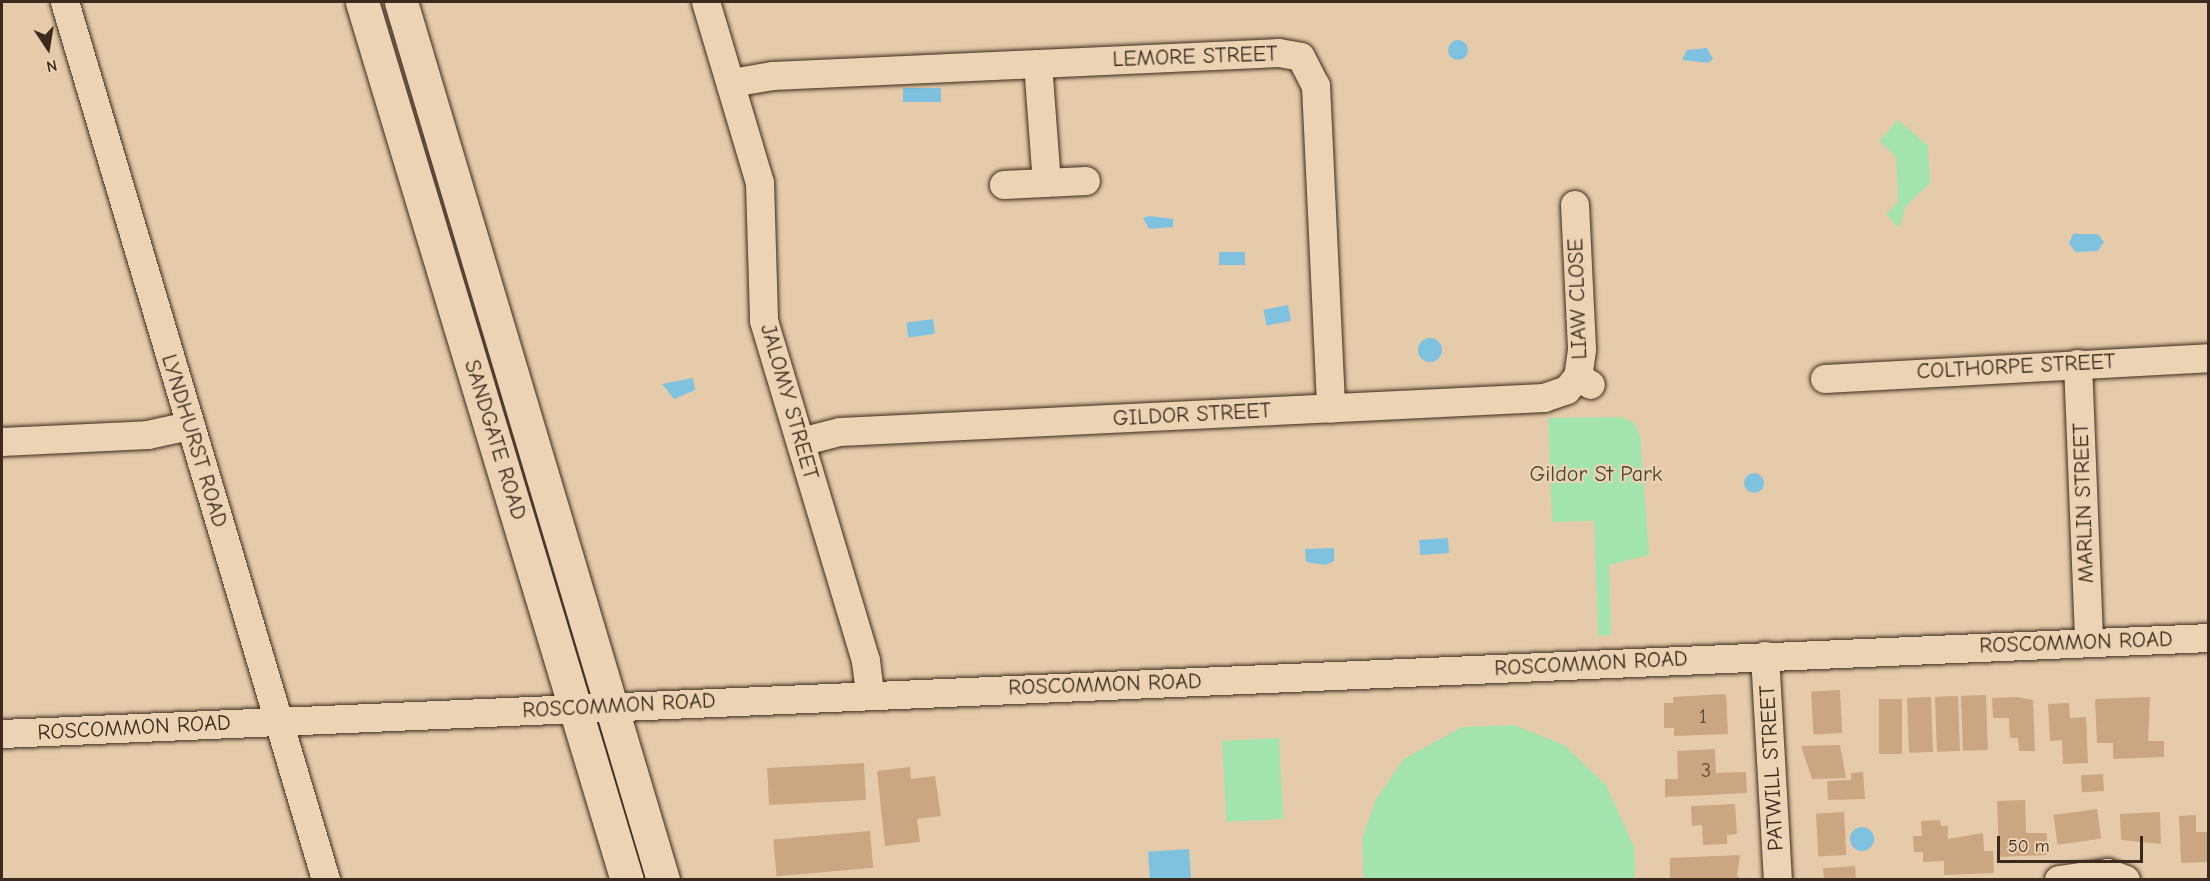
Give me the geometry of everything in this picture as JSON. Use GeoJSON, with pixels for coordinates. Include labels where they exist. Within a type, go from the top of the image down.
{"type":"FeatureCollection","features":[{"type":"Feature","properties":{"kind":"highway","name":"SANDGATE ROAD"},"geometry":{"type":"LineString","coordinates":[[362,2],[627,879]]}},
{"type":"Feature","properties":{"kind":"highway","name":"SANDGATE ROAD"},"geometry":{"type":"LineString","coordinates":[[401,2],[663,879]]}},
{"type":"Feature","properties":{"kind":"street","name":"LYNDHURST ROAD"},"geometry":{"type":"LineString","coordinates":[[65,2],[189,426],[326,879]]}},
{"type":"Feature","properties":{"kind":"street","name":"JALOMY STREET"},"geometry":{"type":"LineString","coordinates":[[706,2],[732,83],[763,200],[764,321],[866,661],[870,695]]}},
{"type":"Feature","properties":{"kind":"street","name":"LEMORE STREET"},"geometry":{"type":"LineString","coordinates":[[732,83],[773,76],[1294,54],[1310,66],[1316,86],[1331,409]]}},
{"type":"Feature","properties":{"kind":"street"},"geometry":{"type":"LineString","coordinates":[[1038,64],[1047,183]]}},
{"type":"Feature","properties":{"kind":"street"},"geometry":{"type":"LineString","coordinates":[[1004,185],[1086,181]]}},
{"type":"Feature","properties":{"kind":"street","name":"LIAW CLOSE"},"geometry":{"type":"LineString","coordinates":[[1575,205],[1585,381]]}},
{"type":"Feature","properties":{"kind":"street","name":"COLTHORPE STREET"},"geometry":{"type":"LineString","coordinates":[[1825,379],[2208,358]]}},
{"type":"Feature","properties":{"kind":"street","name":"MARLIN STREET"},"geometry":{"type":"LineString","coordinates":[[2078,364],[2090,643]]}},
{"type":"Feature","properties":{"kind":"street","name":"GILDOR STREET"},"geometry":{"type":"LineString","coordinates":[[801,441],[840,432],[1544,398],[1585,381]]}},
{"type":"Feature","properties":{"kind":"street"},"geometry":{"type":"LineString","coordinates":[[2,442],[148,435],[189,426]]}},
{"type":"Feature","properties":{"kind":"street","name":"ROSCOMMON ROAD"},"geometry":{"type":"LineString","coordinates":[[2,734],[2208,638]]}},
{"type":"Feature","properties":{"kind":"street","name":"PATWILL STREET"},"geometry":{"type":"LineString","coordinates":[[1765,656],[1778,879]]}},
{"type":"Feature","properties":{"kind":"street"},"geometry":{"type":"LineString","coordinates":[[2059,879],[2108,873],[2126,879]]}},
{"type":"Feature","properties":{"kind":"green space"},"geometry":{"type":"Polygon","coordinates":[[[1898,120],[1928,146],[1930,183],[1906,206],[1899,228],[1886,214],[1898,202],[1896,157],[1879,141],[1898,120]]]}},
{"type":"Feature","properties":{"kind":"green space","name":"Gildor St Park"},"geometry":{"type":"Polygon","coordinates":[[[1622,417],[1634,423],[1640,436],[1649,555],[1609,565],[1611,635],[1598,636],[1594,521],[1552,522],[1548,418],[1622,417]]]}},
{"type":"Feature","properties":{"kind":"green space"},"geometry":{"type":"Polygon","coordinates":[[[1514,725],[1564,745],[1606,785],[1634,847],[1635,879],[1364,879],[1362,839],[1376,799],[1404,759],[1462,727],[1514,725]]]}},
{"type":"Feature","properties":{"kind":"green space"},"geometry":{"type":"Polygon","coordinates":[[[1279,738],[1283,819],[1226,822],[1222,741],[1279,738]]]}},
{"type":"Feature","properties":{"kind":"water"},"geometry":{"type":"Polygon","coordinates":[[[1454,40],[1462,40],[1468,46],[1468,54],[1462,60],[1454,60],[1448,54],[1448,46],[1454,40]]]}},
{"type":"Feature","properties":{"kind":"water"},"geometry":{"type":"Polygon","coordinates":[[[1707,48],[1713,59],[1708,63],[1682,60],[1687,50],[1707,48]]]}},
{"type":"Feature","properties":{"kind":"water"},"geometry":{"type":"Polygon","coordinates":[[[903,88],[941,88],[941,102],[903,102],[903,88]]]}},
{"type":"Feature","properties":{"kind":"water"},"geometry":{"type":"Polygon","coordinates":[[[1149,216],[1173,219],[1173,227],[1149,229],[1143,218],[1149,216]]]}},
{"type":"Feature","properties":{"kind":"water"},"geometry":{"type":"Polygon","coordinates":[[[2073,234],[2098,234],[2104,242],[2098,251],[2075,252],[2069,243],[2073,234]]]}},
{"type":"Feature","properties":{"kind":"water"},"geometry":{"type":"Polygon","coordinates":[[[1219,252],[1245,252],[1245,265],[1219,265],[1219,252]]]}},
{"type":"Feature","properties":{"kind":"water"},"geometry":{"type":"Polygon","coordinates":[[[1288,305],[1291,321],[1267,325],[1263,310],[1288,305]]]}},
{"type":"Feature","properties":{"kind":"water"},"geometry":{"type":"Polygon","coordinates":[[[933,319],[935,334],[908,338],[906,323],[933,319]]]}},
{"type":"Feature","properties":{"kind":"water"},"geometry":{"type":"Polygon","coordinates":[[[1430,338],[1435,339],[1441,345],[1441,355],[1435,361],[1430,362],[1425,361],[1419,355],[1418,350],[1419,345],[1425,339],[1430,338]]]}},
{"type":"Feature","properties":{"kind":"water"},"geometry":{"type":"Polygon","coordinates":[[[693,378],[695,390],[674,399],[662,384],[693,378]]]}},
{"type":"Feature","properties":{"kind":"water"},"geometry":{"type":"Polygon","coordinates":[[[1754,473],[1761,476],[1764,483],[1761,490],[1754,493],[1747,490],[1744,483],[1747,476],[1754,473]]]}},
{"type":"Feature","properties":{"kind":"water"},"geometry":{"type":"Polygon","coordinates":[[[1448,538],[1449,553],[1420,555],[1419,540],[1448,538]]]}},
{"type":"Feature","properties":{"kind":"water"},"geometry":{"type":"Polygon","coordinates":[[[1334,548],[1334,561],[1326,565],[1306,562],[1305,549],[1334,548]]]}},
{"type":"Feature","properties":{"kind":"water"},"geometry":{"type":"Polygon","coordinates":[[[1857,827],[1867,827],[1874,834],[1874,844],[1867,851],[1857,851],[1850,844],[1850,834],[1857,827]]]}},
{"type":"Feature","properties":{"kind":"water"},"geometry":{"type":"Polygon","coordinates":[[[1189,849],[1191,879],[1150,880],[1148,852],[1189,849]]]}},
{"type":"Feature","properties":{"kind":"building"},"geometry":{"type":"Polygon","coordinates":[[[1840,690],[1842,733],[1813,734],[1811,692],[1840,690]]]}},
{"type":"Feature","properties":{"kind":"building"},"geometry":{"type":"Polygon","coordinates":[[[1726,694],[1728,734],[1674,736],[1674,728],[1664,728],[1664,703],[1673,703],[1673,697],[1726,694]]]}},
{"type":"Feature","properties":{"kind":"building"},"geometry":{"type":"Polygon","coordinates":[[[1986,695],[1988,750],[1963,751],[1961,696],[1986,695]]]}},
{"type":"Feature","properties":{"kind":"building"},"geometry":{"type":"Polygon","coordinates":[[[1958,696],[1960,751],[1937,752],[1935,697],[1958,696]]]}},
{"type":"Feature","properties":{"kind":"building"},"geometry":{"type":"Polygon","coordinates":[[[1931,697],[1933,752],[1909,753],[1907,698],[1931,697]]]}},
{"type":"Feature","properties":{"kind":"building"},"geometry":{"type":"Polygon","coordinates":[[[2017,697],[2033,700],[2035,751],[2019,751],[2018,738],[2010,738],[2009,718],[1993,718],[1992,698],[2017,697]]]}},
{"type":"Feature","properties":{"kind":"building"},"geometry":{"type":"Polygon","coordinates":[[[2150,697],[2148,741],[2164,741],[2164,757],[2113,759],[2113,743],[2097,743],[2095,699],[2150,697]]]}},
{"type":"Feature","properties":{"kind":"building"},"geometry":{"type":"Polygon","coordinates":[[[1879,699],[1902,699],[1902,754],[1879,754],[1879,699]]]}},
{"type":"Feature","properties":{"kind":"building"},"geometry":{"type":"Polygon","coordinates":[[[2069,703],[2070,718],[2086,717],[2088,763],[2063,764],[2062,740],[2050,741],[2048,704],[2069,703]]]}},
{"type":"Feature","properties":{"kind":"building"},"geometry":{"type":"Polygon","coordinates":[[[1840,745],[1846,778],[1812,779],[1801,746],[1840,745]]]}},
{"type":"Feature","properties":{"kind":"building"},"geometry":{"type":"Polygon","coordinates":[[[1715,749],[1716,773],[1746,772],[1747,793],[1665,797],[1665,779],[1678,779],[1677,751],[1715,749]]]}},
{"type":"Feature","properties":{"kind":"building"},"geometry":{"type":"Polygon","coordinates":[[[864,763],[866,800],[769,805],[767,768],[864,763]]]}},
{"type":"Feature","properties":{"kind":"building"},"geometry":{"type":"Polygon","coordinates":[[[910,767],[911,779],[935,776],[941,816],[917,819],[920,842],[885,846],[877,771],[910,767]]]}},
{"type":"Feature","properties":{"kind":"building"},"geometry":{"type":"Polygon","coordinates":[[[1863,772],[1865,799],[1828,800],[1827,781],[1851,780],[1851,773],[1863,772]]]}},
{"type":"Feature","properties":{"kind":"building"},"geometry":{"type":"Polygon","coordinates":[[[2103,774],[2104,791],[2082,792],[2081,775],[2103,774]]]}},
{"type":"Feature","properties":{"kind":"building"},"geometry":{"type":"Polygon","coordinates":[[[2025,800],[2026,833],[2047,833],[2047,855],[1999,857],[1997,801],[2025,800]]]}},
{"type":"Feature","properties":{"kind":"building"},"geometry":{"type":"Polygon","coordinates":[[[1735,804],[1737,834],[1727,835],[1727,844],[1703,845],[1702,825],[1692,826],[1691,806],[1735,804]]]}},
{"type":"Feature","properties":{"kind":"building"},"geometry":{"type":"Polygon","coordinates":[[[2097,809],[2101,839],[2058,845],[2053,815],[2097,809]]]}},
{"type":"Feature","properties":{"kind":"building"},"geometry":{"type":"Polygon","coordinates":[[[1844,812],[1846,855],[1818,856],[1816,813],[1844,812]]]}},
{"type":"Feature","properties":{"kind":"building"},"geometry":{"type":"Polygon","coordinates":[[[2160,812],[2161,844],[2121,840],[2120,814],[2160,812]]]}},
{"type":"Feature","properties":{"kind":"building"},"geometry":{"type":"Polygon","coordinates":[[[2196,815],[2196,832],[2208,832],[2208,862],[2181,863],[2179,816],[2196,815]]]}},
{"type":"Feature","properties":{"kind":"building"},"geometry":{"type":"Polygon","coordinates":[[[1940,820],[1941,826],[1948,826],[1948,839],[1983,833],[1984,851],[1993,851],[1994,873],[1944,875],[1944,861],[1923,862],[1923,852],[1914,852],[1913,836],[1922,836],[1921,821],[1940,820]]]}},
{"type":"Feature","properties":{"kind":"building"},"geometry":{"type":"Polygon","coordinates":[[[870,831],[873,868],[777,876],[773,839],[870,831]]]}},
{"type":"Feature","properties":{"kind":"building"},"geometry":{"type":"Polygon","coordinates":[[[1740,855],[1737,876],[1743,880],[1670,880],[1670,858],[1740,855]]]}},
{"type":"Feature","properties":{"kind":"building"},"geometry":{"type":"Polygon","coordinates":[[[1855,866],[1856,880],[1824,880],[1823,868],[1855,866]]]}}]}
